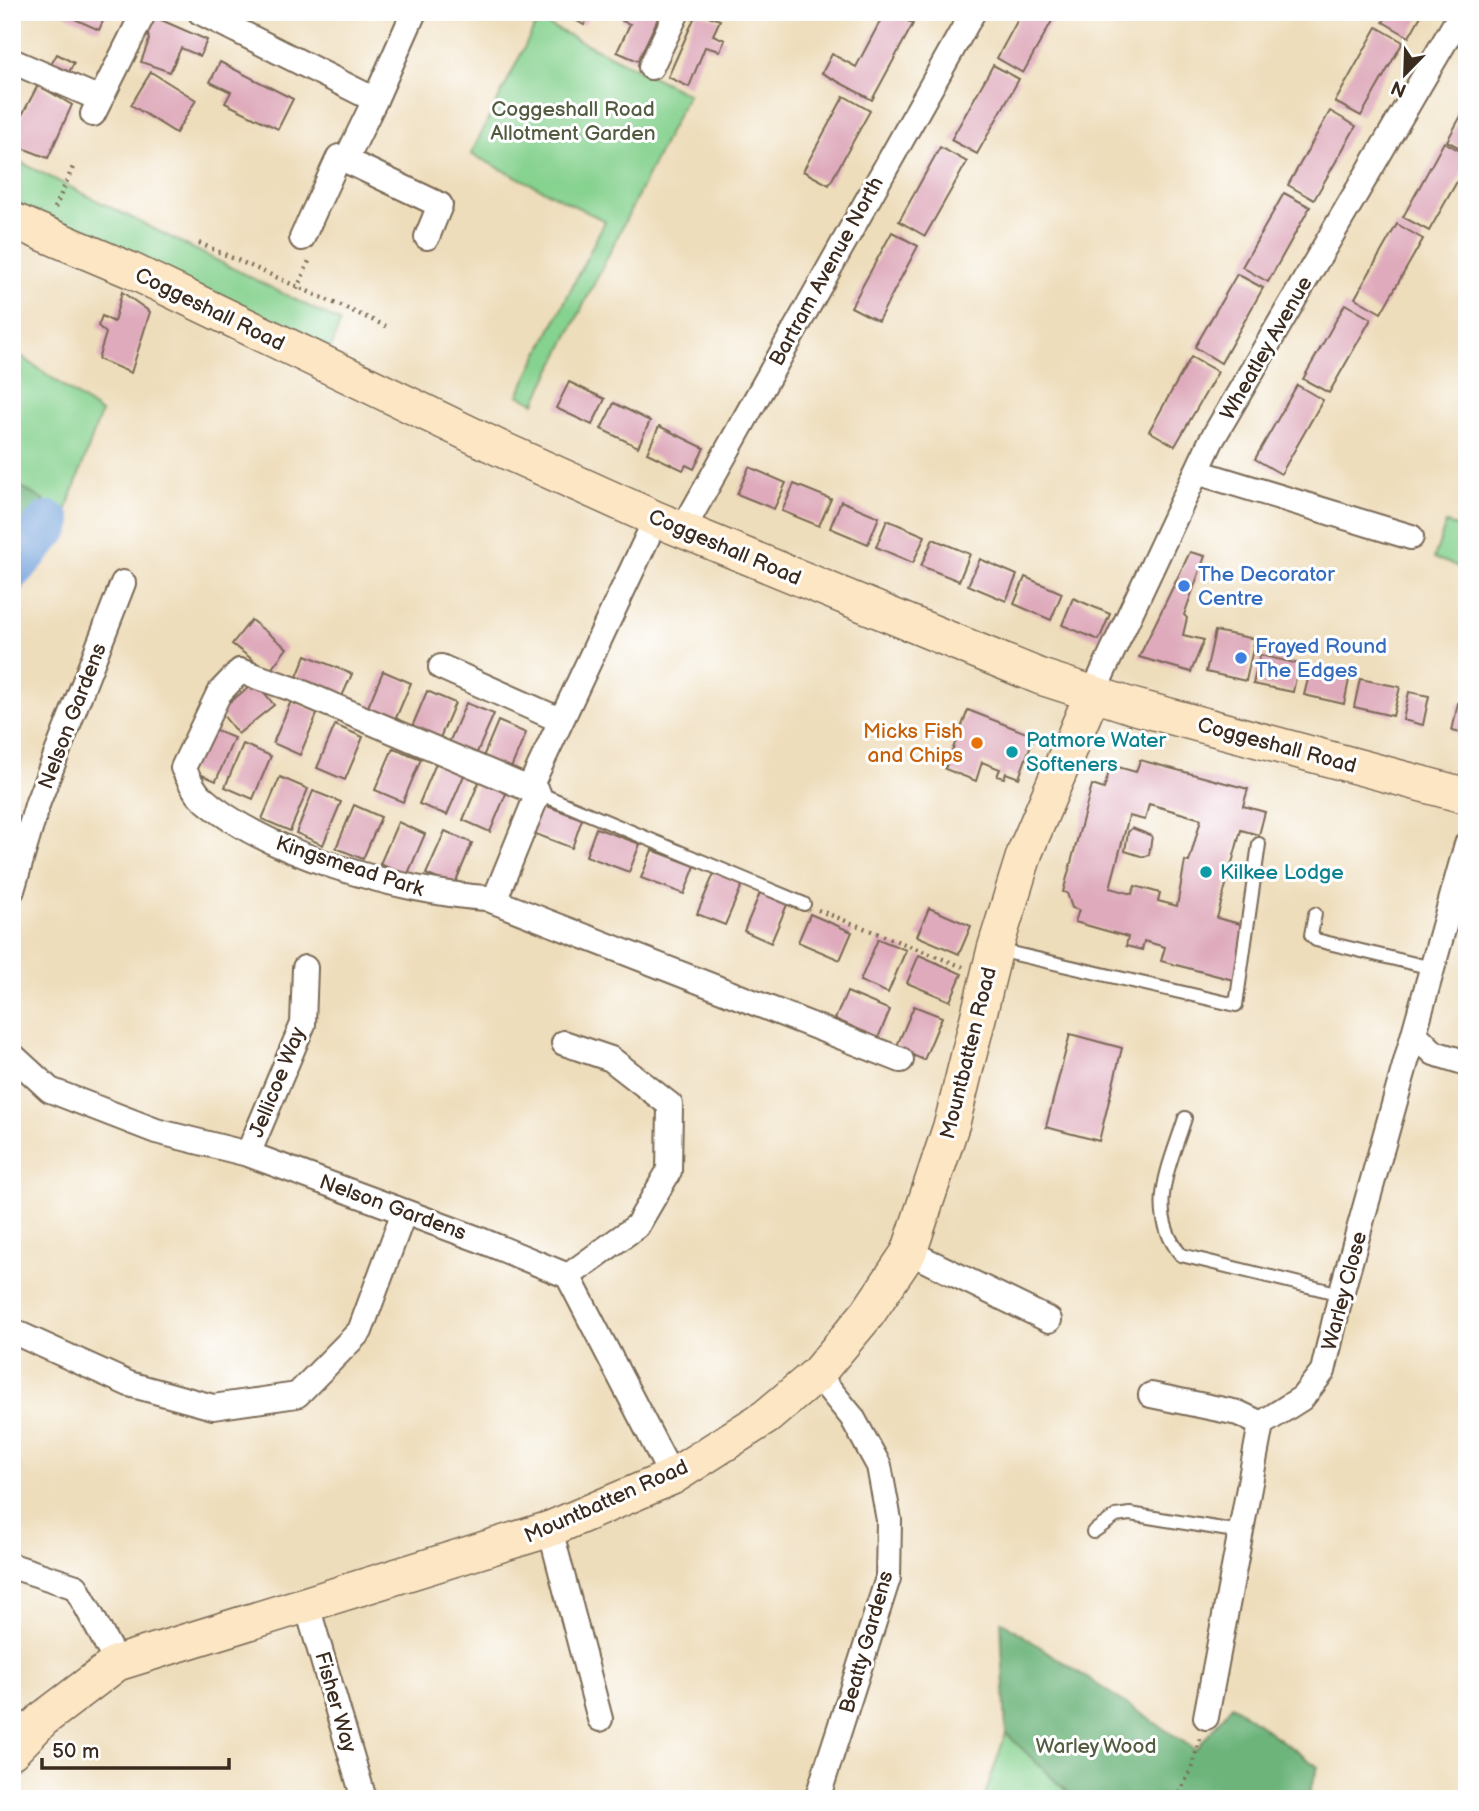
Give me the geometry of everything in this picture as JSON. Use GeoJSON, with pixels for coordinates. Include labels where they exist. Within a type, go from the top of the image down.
{"type":"FeatureCollection","features":[{"type":"Feature","properties":{"kind":"street"},"geometry":{"type":"LineString","coordinates":[[12,61],[97,106],[144,12]]}},
{"type":"Feature","properties":{"kind":"street"},"geometry":{"type":"LineString","coordinates":[[200,12],[375,100]]}},
{"type":"Feature","properties":{"kind":"street"},"geometry":{"type":"LineString","coordinates":[[346,160],[414,12]]}},
{"type":"Feature","properties":{"kind":"street"},"geometry":{"type":"LineString","coordinates":[[651,66],[677,12]]}},
{"type":"Feature","properties":{"kind":"street","name":"Bartram Avenue North"},"geometry":{"type":"LineString","coordinates":[[669,525],[973,12]]}},
{"type":"Feature","properties":{"kind":"street","name":"Wheatley Avenue"},"geometry":{"type":"LineString","coordinates":[[1092,695],[1211,442],[1462,12]]}},
{"type":"Feature","properties":{"kind":"street"},"geometry":{"type":"LineString","coordinates":[[302,238],[339,157],[440,205],[426,237]]}},
{"type":"Feature","properties":{"kind":"street","name":"Coggeshall Road"},"geometry":{"type":"LineString","coordinates":[[12,220],[117,265],[499,448],[669,525],[1092,695],[1467,796]]}},
{"type":"Feature","properties":{"kind":"street"},"geometry":{"type":"LineString","coordinates":[[1197,472],[1410,537]]}},
{"type":"Feature","properties":{"kind":"street"},"geometry":{"type":"LineString","coordinates":[[494,901],[560,720],[669,525]]}},
{"type":"Feature","properties":{"kind":"street","name":"Nelson Gardens"},"geometry":{"type":"LineString","coordinates":[[12,890],[38,802],[123,583]]}},
{"type":"Feature","properties":{"kind":"street"},"geometry":{"type":"LineString","coordinates":[[441,667],[560,720]]}},
{"type":"Feature","properties":{"kind":"street","name":"Kingsmead Park"},"geometry":{"type":"LineString","coordinates":[[534,791],[296,690],[240,671],[219,692],[183,768],[198,795],[263,838],[370,877],[437,893],[494,901],[901,1060]]}},
{"type":"Feature","properties":{"kind":"street","name":"Mountbatten Road"},"geometry":{"type":"LineString","coordinates":[[12,1751],[43,1719],[117,1663],[550,1529],[672,1477],[766,1417],[817,1374],[868,1312],[909,1252],[952,1123],[991,963],[1025,852],[1092,695]]}},
{"type":"Feature","properties":{"kind":"street","name":"Warley Close"},"geometry":{"type":"LineString","coordinates":[[1261,1424],[1314,1387],[1324,1371],[1341,1294],[1416,1035],[1467,844]]}},
{"type":"Feature","properties":{"kind":"street","name":"Jellicoe Way"},"geometry":{"type":"LineString","coordinates":[[248,1154],[303,1024],[305,968]]}},
{"type":"Feature","properties":{"kind":"street"},"geometry":{"type":"LineString","coordinates":[[1416,1035],[1434,1053],[1467,1063]]}},
{"type":"Feature","properties":{"kind":"street"},"geometry":{"type":"LineString","coordinates":[[564,1043],[611,1059],[670,1105],[669,1171],[637,1226],[568,1276],[672,1477]]}},
{"type":"Feature","properties":{"kind":"street","name":"Nelson Gardens"},"geometry":{"type":"LineString","coordinates":[[12,1055],[50,1090],[156,1130],[248,1154],[568,1276]]}},
{"type":"Feature","properties":{"kind":"street"},"geometry":{"type":"LineString","coordinates":[[12,1331],[129,1384],[213,1407],[297,1395],[360,1331],[404,1212]]}},
{"type":"Feature","properties":{"kind":"street"},"geometry":{"type":"LineString","coordinates":[[909,1252],[1049,1320]]}},
{"type":"Feature","properties":{"kind":"street","name":"Beatty Gardens"},"geometry":{"type":"LineString","coordinates":[[817,1374],[852,1417],[879,1465],[889,1520],[888,1578],[817,1799]]}},
{"type":"Feature","properties":{"kind":"street"},"geometry":{"type":"LineString","coordinates":[[1151,1395],[1238,1413],[1261,1424],[1206,1717]]}},
{"type":"Feature","properties":{"kind":"street"},"geometry":{"type":"LineString","coordinates":[[550,1529],[600,1719]]}},
{"type":"Feature","properties":{"kind":"street"},"geometry":{"type":"LineString","coordinates":[[12,1566],[76,1587],[117,1663]]}},
{"type":"Feature","properties":{"kind":"street","name":"Fisher Way"},"geometry":{"type":"LineString","coordinates":[[307,1606],[363,1799]]}},
{"type":"Feature","properties":{"kind":"lane"},"geometry":{"type":"LineString","coordinates":[[534,791],[804,904]]}},
{"type":"Feature","properties":{"kind":"lane"},"geometry":{"type":"LineString","coordinates":[[991,963],[1236,1005],[1259,844]]}},
{"type":"Feature","properties":{"kind":"lane"},"geometry":{"type":"LineString","coordinates":[[1315,914],[1311,934],[1316,940],[1432,968]]}},
{"type":"Feature","properties":{"kind":"lane"},"geometry":{"type":"LineString","coordinates":[[1185,1118],[1160,1209],[1167,1238],[1181,1255],[1341,1294]]}},
{"type":"Feature","properties":{"kind":"lane"},"geometry":{"type":"LineString","coordinates":[[1093,1532],[1115,1517],[1130,1514],[1241,1532]]}},
{"type":"Feature","properties":{"kind":"path"},"geometry":{"type":"LineString","coordinates":[[44,233],[73,167]]}},
{"type":"Feature","properties":{"kind":"path"},"geometry":{"type":"LineString","coordinates":[[199,243],[386,326]]}},
{"type":"Feature","properties":{"kind":"path"},"geometry":{"type":"LineString","coordinates":[[804,904],[991,963]]}},
{"type":"Feature","properties":{"kind":"path"},"geometry":{"type":"LineString","coordinates":[[1176,1799],[1192,1768],[1206,1717]]}},
{"type":"Feature","properties":{"kind":"green space","name":"Coggeshall Road Allotment Garden"},"geometry":{"type":"Polygon","coordinates":[[[538,20],[688,94],[535,403],[518,395],[605,221],[471,154],[538,20]]]}},
{"type":"Feature","properties":{"kind":"green space"},"geometry":{"type":"Polygon","coordinates":[[[12,158],[340,322],[330,353],[12,209],[12,158]]]}},
{"type":"Feature","properties":{"kind":"green space"},"geometry":{"type":"Polygon","coordinates":[[[21,356],[101,413],[65,514],[12,481],[12,372],[21,356]]]}},
{"type":"Feature","properties":{"kind":"green space"},"geometry":{"type":"Polygon","coordinates":[[[12,481],[65,514],[12,606],[12,481]]]}},
{"type":"Feature","properties":{"kind":"green space"},"geometry":{"type":"Polygon","coordinates":[[[1446,523],[1466,529],[1467,570],[1434,558],[1446,523]]]}},
{"type":"Feature","properties":{"kind":"green space","name":"Warley Wood"},"geometry":{"type":"Polygon","coordinates":[[[1001,1621],[1196,1750],[1232,1705],[1318,1767],[1307,1799],[1074,1799],[1006,1733],[1001,1621]]]}},
{"type":"Feature","properties":{"kind":"green space"},"geometry":{"type":"Polygon","coordinates":[[[1022,1685],[1193,1799],[984,1799],[1022,1685]]]}},
{"type":"Feature","properties":{"kind":"building"},"geometry":{"type":"Polygon","coordinates":[[[59,12],[107,12],[99,30],[59,12]]]}},
{"type":"Feature","properties":{"kind":"building"},"geometry":{"type":"Polygon","coordinates":[[[562,12],[591,12],[584,25],[562,12]]]}},
{"type":"Feature","properties":{"kind":"building"},"geometry":{"type":"Polygon","coordinates":[[[621,12],[661,12],[638,61],[617,52],[630,24],[622,21],[621,12]]]}},
{"type":"Feature","properties":{"kind":"building"},"geometry":{"type":"Polygon","coordinates":[[[697,12],[720,20],[713,35],[725,40],[720,51],[705,47],[689,87],[668,77],[697,12]]]}},
{"type":"Feature","properties":{"kind":"building"},"geometry":{"type":"Polygon","coordinates":[[[885,12],[892,12],[913,24],[872,100],[822,73],[832,54],[856,67],[885,12]]]}},
{"type":"Feature","properties":{"kind":"building"},"geometry":{"type":"Polygon","coordinates":[[[1022,12],[1057,12],[1023,73],[997,58],[1022,12]]]}},
{"type":"Feature","properties":{"kind":"building"},"geometry":{"type":"Polygon","coordinates":[[[1389,12],[1423,12],[1409,37],[1383,22],[1389,12]]]}},
{"type":"Feature","properties":{"kind":"building"},"geometry":{"type":"Polygon","coordinates":[[[152,16],[207,40],[200,56],[181,48],[170,72],[141,62],[149,40],[147,28],[152,16]]]}},
{"type":"Feature","properties":{"kind":"building"},"geometry":{"type":"Polygon","coordinates":[[[1377,27],[1403,42],[1361,116],[1335,102],[1377,27]]]}},
{"type":"Feature","properties":{"kind":"building"},"geometry":{"type":"Polygon","coordinates":[[[57,54],[74,63],[65,80],[48,70],[57,54]]]}},
{"type":"Feature","properties":{"kind":"building"},"geometry":{"type":"Polygon","coordinates":[[[220,62],[293,99],[278,129],[225,103],[231,92],[210,82],[220,62]]]}},
{"type":"Feature","properties":{"kind":"building"},"geometry":{"type":"Polygon","coordinates":[[[993,65],[1019,79],[977,154],[951,140],[993,65]]]}},
{"type":"Feature","properties":{"kind":"building"},"geometry":{"type":"Polygon","coordinates":[[[151,72],[196,100],[176,133],[131,105],[151,72]]]}},
{"type":"Feature","properties":{"kind":"building"},"geometry":{"type":"Polygon","coordinates":[[[38,85],[72,105],[48,158],[12,144],[12,134],[38,85]]]}},
{"type":"Feature","properties":{"kind":"building"},"geometry":{"type":"Polygon","coordinates":[[[844,96],[870,111],[829,185],[803,171],[844,96]]]}},
{"type":"Feature","properties":{"kind":"building"},"geometry":{"type":"Polygon","coordinates":[[[1467,105],[1467,152],[1447,141],[1467,105]]]}},
{"type":"Feature","properties":{"kind":"building"},"geometry":{"type":"Polygon","coordinates":[[[1330,111],[1356,126],[1314,200],[1288,185],[1330,111]]]}},
{"type":"Feature","properties":{"kind":"building"},"geometry":{"type":"Polygon","coordinates":[[[1444,142],[1467,155],[1467,164],[1429,231],[1403,217],[1444,142]]]}},
{"type":"Feature","properties":{"kind":"building"},"geometry":{"type":"Polygon","coordinates":[[[940,147],[967,162],[925,236],[899,221],[940,147]]]}},
{"type":"Feature","properties":{"kind":"building"},"geometry":{"type":"Polygon","coordinates":[[[1284,193],[1310,207],[1268,282],[1242,267],[1284,193]]]}},
{"type":"Feature","properties":{"kind":"building"},"geometry":{"type":"Polygon","coordinates":[[[1397,224],[1423,239],[1381,313],[1355,298],[1397,224]]]}},
{"type":"Feature","properties":{"kind":"building"},"geometry":{"type":"Polygon","coordinates":[[[892,232],[918,246],[878,321],[851,307],[892,232]]]}},
{"type":"Feature","properties":{"kind":"building"},"geometry":{"type":"Polygon","coordinates":[[[1237,274],[1263,288],[1221,363],[1195,347],[1237,274]]]}},
{"type":"Feature","properties":{"kind":"building"},"geometry":{"type":"Polygon","coordinates":[[[122,292],[150,312],[131,373],[98,359],[106,333],[98,326],[102,316],[114,322],[122,292]]]}},
{"type":"Feature","properties":{"kind":"building"},"geometry":{"type":"Polygon","coordinates":[[[1345,304],[1371,319],[1329,393],[1303,379],[1345,304]]]}},
{"type":"Feature","properties":{"kind":"building"},"geometry":{"type":"Polygon","coordinates":[[[1191,357],[1218,372],[1175,446],[1149,431],[1191,357]]]}},
{"type":"Feature","properties":{"kind":"building"},"geometry":{"type":"Polygon","coordinates":[[[569,382],[605,399],[592,425],[556,408],[569,382]]]}},
{"type":"Feature","properties":{"kind":"building"},"geometry":{"type":"Polygon","coordinates":[[[1297,385],[1323,400],[1281,474],[1255,459],[1297,385]]]}},
{"type":"Feature","properties":{"kind":"building"},"geometry":{"type":"Polygon","coordinates":[[[614,403],[650,421],[638,447],[601,429],[614,403]]]}},
{"type":"Feature","properties":{"kind":"building"},"geometry":{"type":"Polygon","coordinates":[[[659,426],[704,448],[694,469],[686,465],[683,470],[647,453],[659,426]]]}},
{"type":"Feature","properties":{"kind":"building"},"geometry":{"type":"Polygon","coordinates":[[[749,467],[786,483],[774,509],[737,494],[749,467]]]}},
{"type":"Feature","properties":{"kind":"building"},"geometry":{"type":"Polygon","coordinates":[[[794,484],[831,499],[819,526],[782,511],[794,484]]]}},
{"type":"Feature","properties":{"kind":"building"},"geometry":{"type":"Polygon","coordinates":[[[841,501],[879,517],[868,544],[830,528],[841,501]]]}},
{"type":"Feature","properties":{"kind":"building"},"geometry":{"type":"Polygon","coordinates":[[[887,520],[925,536],[913,563],[876,547],[887,520]]]}},
{"type":"Feature","properties":{"kind":"building"},"geometry":{"type":"Polygon","coordinates":[[[933,539],[970,554],[959,581],[921,566],[933,539]]]}},
{"type":"Feature","properties":{"kind":"building","name":"The Decorator Centre"},"geometry":{"type":"Polygon","coordinates":[[[1190,552],[1205,556],[1184,615],[1187,618],[1183,635],[1204,640],[1191,672],[1139,657],[1190,552]]]}},
{"type":"Feature","properties":{"kind":"building"},"geometry":{"type":"Polygon","coordinates":[[[980,559],[1017,575],[1006,601],[968,585],[980,559]]]}},
{"type":"Feature","properties":{"kind":"building"},"geometry":{"type":"Polygon","coordinates":[[[1025,577],[1062,593],[1051,620],[1014,604],[1025,577]]]}},
{"type":"Feature","properties":{"kind":"building"},"geometry":{"type":"Polygon","coordinates":[[[1073,598],[1110,614],[1099,640],[1062,625],[1073,598]]]}},
{"type":"Feature","properties":{"kind":"building"},"geometry":{"type":"Polygon","coordinates":[[[251,620],[287,648],[269,672],[232,644],[251,620]]]}},
{"type":"Feature","properties":{"kind":"building"},"geometry":{"type":"Polygon","coordinates":[[[1215,631],[1255,639],[1246,681],[1206,672],[1215,631]]]}},
{"type":"Feature","properties":{"kind":"building"},"geometry":{"type":"Polygon","coordinates":[[[306,655],[352,674],[339,703],[294,684],[306,655]]]}},
{"type":"Feature","properties":{"kind":"building"},"geometry":{"type":"Polygon","coordinates":[[[1260,655],[1299,664],[1293,692],[1253,684],[1260,655]]]}},
{"type":"Feature","properties":{"kind":"building"},"geometry":{"type":"Polygon","coordinates":[[[1311,667],[1350,675],[1344,704],[1304,695],[1311,667]]]}},
{"type":"Feature","properties":{"kind":"building"},"geometry":{"type":"Polygon","coordinates":[[[383,671],[411,683],[393,725],[365,714],[383,671]]]}},
{"type":"Feature","properties":{"kind":"building"},"geometry":{"type":"Polygon","coordinates":[[[1360,679],[1400,687],[1393,716],[1354,707],[1360,679]]]}},
{"type":"Feature","properties":{"kind":"building"},"geometry":{"type":"Polygon","coordinates":[[[256,682],[274,705],[238,734],[219,710],[256,682]]]}},
{"type":"Feature","properties":{"kind":"building"},"geometry":{"type":"Polygon","coordinates":[[[427,691],[455,703],[437,745],[409,734],[427,691]]]}},
{"type":"Feature","properties":{"kind":"building"},"geometry":{"type":"Polygon","coordinates":[[[1409,692],[1429,696],[1423,725],[1403,720],[1409,692]]]}},
{"type":"Feature","properties":{"kind":"building"},"geometry":{"type":"Polygon","coordinates":[[[291,701],[318,712],[300,755],[273,743],[291,701]]]}},
{"type":"Feature","properties":{"kind":"building"},"geometry":{"type":"Polygon","coordinates":[[[466,703],[494,714],[475,757],[448,745],[466,703]]]}},
{"type":"Feature","properties":{"kind":"building"},"geometry":{"type":"Polygon","coordinates":[[[1458,703],[1467,704],[1467,734],[1452,731],[1458,703]]]}},
{"type":"Feature","properties":{"kind":"building","name":"Micks Fish and Chips"},"geometry":{"type":"Polygon","coordinates":[[[968,710],[1034,736],[1019,778],[1006,773],[1004,778],[997,776],[1000,769],[982,762],[976,781],[945,769],[968,710]]]}},
{"type":"Feature","properties":{"kind":"building"},"geometry":{"type":"Polygon","coordinates":[[[498,721],[526,733],[508,775],[480,764],[498,721]]]}},
{"type":"Feature","properties":{"kind":"building"},"geometry":{"type":"Polygon","coordinates":[[[335,725],[363,737],[345,780],[317,768],[335,725]]]}},
{"type":"Feature","properties":{"kind":"building"},"geometry":{"type":"Polygon","coordinates":[[[206,726],[234,738],[216,781],[188,769],[206,726]]]}},
{"type":"Feature","properties":{"kind":"building"},"geometry":{"type":"Polygon","coordinates":[[[243,744],[271,756],[253,799],[225,787],[243,744]]]}},
{"type":"Feature","properties":{"kind":"building"},"geometry":{"type":"Polygon","coordinates":[[[393,748],[421,759],[403,802],[375,790],[393,748]]]}},
{"type":"Feature","properties":{"kind":"building","name":"Kilkee Lodge"},"geometry":{"type":"Polygon","coordinates":[[[1140,760],[1248,789],[1243,806],[1265,812],[1259,835],[1241,830],[1217,918],[1252,927],[1237,981],[1161,961],[1165,947],[1144,941],[1142,950],[1126,946],[1128,937],[1075,922],[1079,910],[1072,908],[1067,893],[1063,892],[1092,785],[1104,789],[1111,765],[1136,772],[1140,760]],[[1149,804],[1145,820],[1129,816],[1110,888],[1132,894],[1135,886],[1160,893],[1158,901],[1177,906],[1185,861],[1189,862],[1201,819],[1149,804]]]}},
{"type":"Feature","properties":{"kind":"building"},"geometry":{"type":"Polygon","coordinates":[[[437,761],[465,773],[447,815],[419,804],[437,761]]]}},
{"type":"Feature","properties":{"kind":"building"},"geometry":{"type":"Polygon","coordinates":[[[280,777],[308,789],[290,831],[262,819],[280,777]]]}},
{"type":"Feature","properties":{"kind":"building"},"geometry":{"type":"Polygon","coordinates":[[[481,777],[508,789],[490,832],[463,820],[481,777]]]}},
{"type":"Feature","properties":{"kind":"building"},"geometry":{"type":"Polygon","coordinates":[[[313,791],[341,802],[323,845],[296,833],[313,791]]]}},
{"type":"Feature","properties":{"kind":"building"},"geometry":{"type":"Polygon","coordinates":[[[539,803],[582,819],[572,848],[528,831],[539,803]]]}},
{"type":"Feature","properties":{"kind":"building"},"geometry":{"type":"Polygon","coordinates":[[[354,805],[381,817],[363,859],[336,848],[354,805]]]}},
{"type":"Feature","properties":{"kind":"building"},"geometry":{"type":"Polygon","coordinates":[[[398,822],[425,834],[407,876],[380,864],[398,822]]]}},
{"type":"Feature","properties":{"kind":"building"},"geometry":{"type":"Polygon","coordinates":[[[596,828],[640,844],[629,872],[586,856],[596,828]]]}},
{"type":"Feature","properties":{"kind":"building"},"geometry":{"type":"Polygon","coordinates":[[[1132,828],[1152,836],[1149,855],[1144,857],[1125,851],[1128,832],[1132,828]]]}},
{"type":"Feature","properties":{"kind":"building"},"geometry":{"type":"Polygon","coordinates":[[[445,831],[472,843],[454,886],[426,874],[445,831]]]}},
{"type":"Feature","properties":{"kind":"building"},"geometry":{"type":"Polygon","coordinates":[[[652,850],[695,866],[684,894],[641,878],[652,850]]]}},
{"type":"Feature","properties":{"kind":"building"},"geometry":{"type":"Polygon","coordinates":[[[715,871],[743,883],[725,925],[697,914],[715,871]]]}},
{"type":"Feature","properties":{"kind":"building"},"geometry":{"type":"Polygon","coordinates":[[[762,888],[789,900],[771,943],[744,931],[762,888]]]}},
{"type":"Feature","properties":{"kind":"building"},"geometry":{"type":"Polygon","coordinates":[[[929,908],[971,926],[959,954],[917,936],[929,908]]]}},
{"type":"Feature","properties":{"kind":"building"},"geometry":{"type":"Polygon","coordinates":[[[810,914],[852,932],[840,960],[798,942],[810,914]]]}},
{"type":"Feature","properties":{"kind":"building"},"geometry":{"type":"Polygon","coordinates":[[[878,939],[906,950],[888,993],[860,981],[878,939]]]}},
{"type":"Feature","properties":{"kind":"building"},"geometry":{"type":"Polygon","coordinates":[[[919,955],[962,974],[950,1001],[907,983],[919,955]]]}},
{"type":"Feature","properties":{"kind":"building"},"geometry":{"type":"Polygon","coordinates":[[[847,992],[890,1010],[878,1038],[835,1019],[847,992]]]}},
{"type":"Feature","properties":{"kind":"building"},"geometry":{"type":"Polygon","coordinates":[[[914,1006],[942,1017],[924,1060],[896,1048],[914,1006]]]}},
{"type":"Feature","properties":{"kind":"building"},"geometry":{"type":"Polygon","coordinates":[[[1070,1034],[1122,1048],[1099,1141],[1046,1127],[1070,1034]]]}},
{"type":"Feature","properties":{"kind":"waterway"},"geometry":{"type":"LineString","coordinates":[[12,567],[49,524]]}},
{"type":"Feature","properties":{"kind":"place","name":"The Decorator Centre"},"geometry":{"type":"Point","coordinates":[1184,586]}},
{"type":"Feature","properties":{"kind":"place","name":"Frayed Round The Edges"},"geometry":{"type":"Point","coordinates":[1241,658]}},
{"type":"Feature","properties":{"kind":"place","name":"Micks Fish and Chips"},"geometry":{"type":"Point","coordinates":[977,743]}},
{"type":"Feature","properties":{"kind":"place","name":"Patmore Water Softeners"},"geometry":{"type":"Point","coordinates":[1012,752]}},
{"type":"Feature","properties":{"kind":"place","name":"Kilkee Lodge"},"geometry":{"type":"Point","coordinates":[1206,872]}}]}
